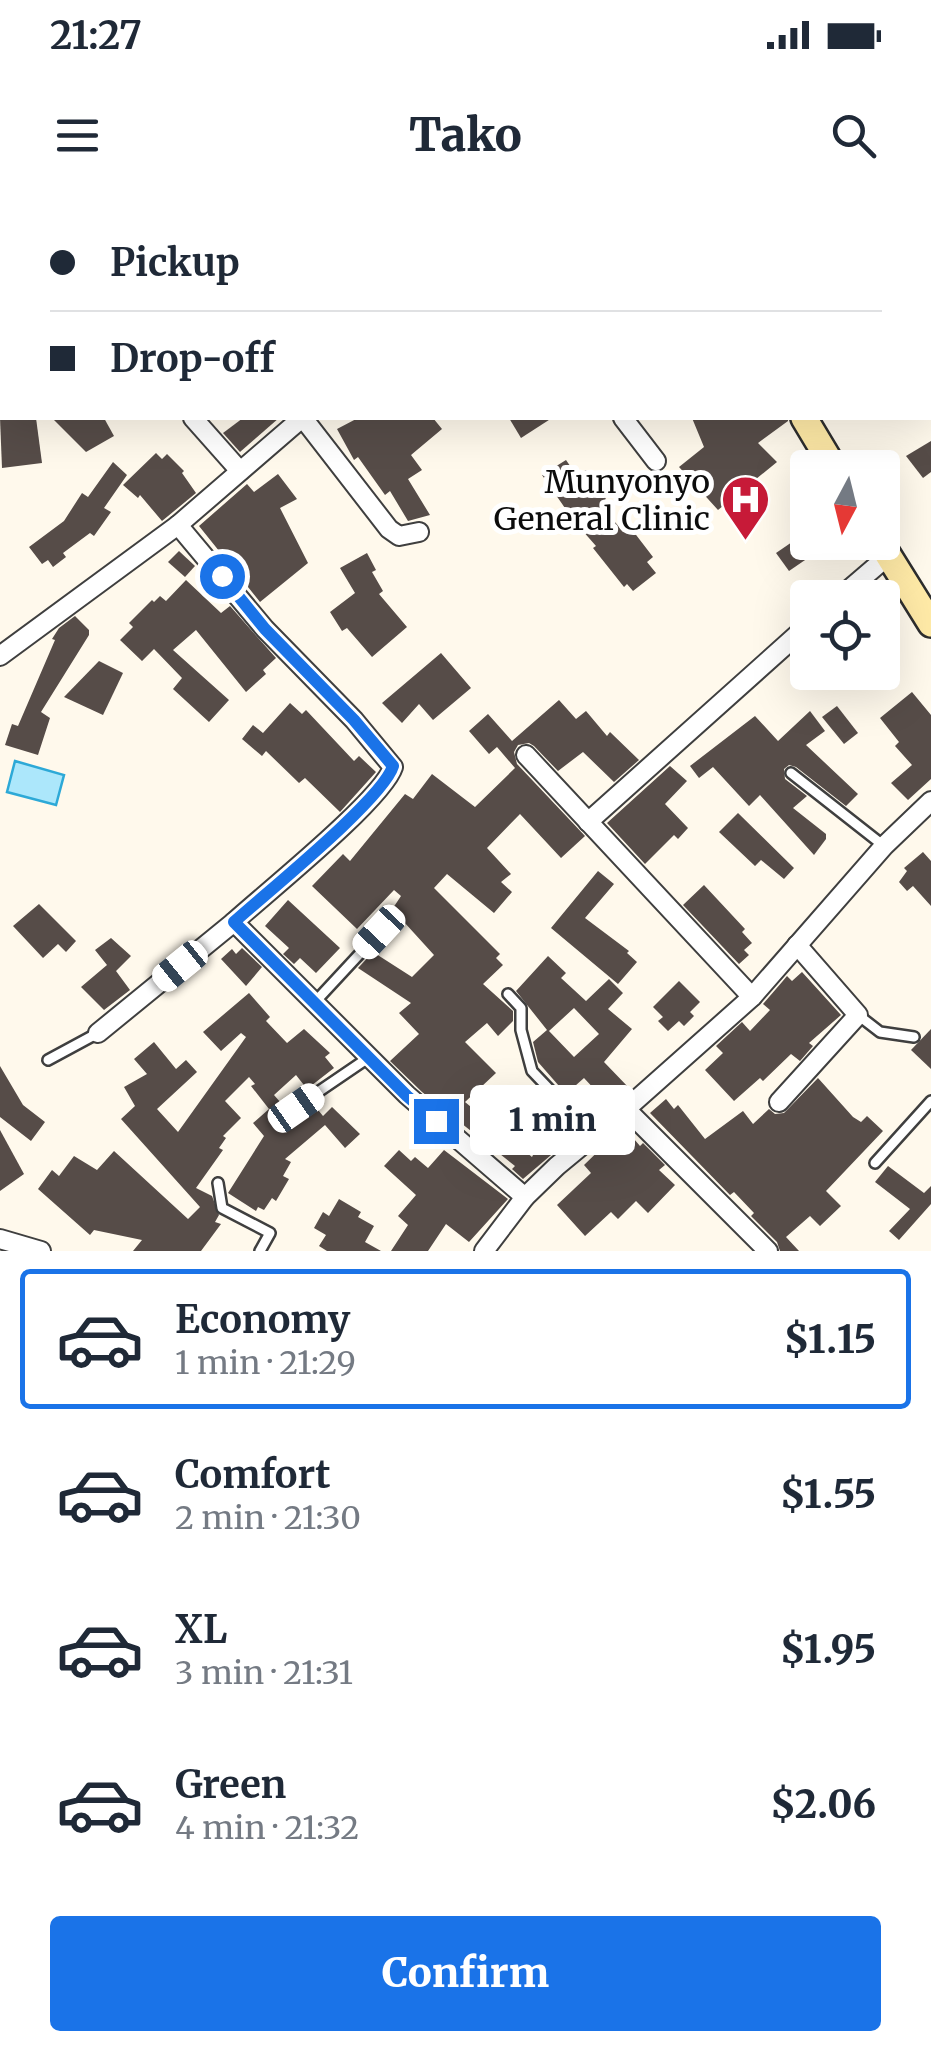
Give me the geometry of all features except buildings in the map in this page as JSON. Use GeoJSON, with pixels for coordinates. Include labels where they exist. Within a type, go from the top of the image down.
{"type":"FeatureCollection","features":[{"type":"Feature","properties":{"kind":"main road"},"geometry":{"type":"LineString","coordinates":[[805,420],[823,450]]}},
{"type":"Feature","properties":{"kind":"main road"},"geometry":{"type":"LineString","coordinates":[[891,560],[930,619]]}},
{"type":"Feature","properties":{"kind":"street"},"geometry":{"type":"LineString","coordinates":[[195,420],[240,471]]}},
{"type":"Feature","properties":{"kind":"street"},"geometry":{"type":"LineString","coordinates":[[0,656],[178,524],[301,420]]}},
{"type":"Feature","properties":{"kind":"street"},"geometry":{"type":"LineString","coordinates":[[305,420],[389,529],[399,536],[419,532]]}},
{"type":"Feature","properties":{"kind":"street"},"geometry":{"type":"LineString","coordinates":[[624,420],[656,461]]}},
{"type":"Feature","properties":{"kind":"street"},"geometry":{"type":"LineString","coordinates":[[98,1033],[234,922],[366,803],[390,778],[393,766],[265,629],[178,524]]}},
{"type":"Feature","properties":{"kind":"street"},"geometry":{"type":"LineString","coordinates":[[856,580],[874,560]]}},
{"type":"Feature","properties":{"kind":"street"},"geometry":{"type":"LineString","coordinates":[[588,822],[790,640]]}},
{"type":"Feature","properties":{"kind":"street"},"geometry":{"type":"LineString","coordinates":[[526,754],[752,997]]}},
{"type":"Feature","properties":{"kind":"street"},"geometry":{"type":"LineString","coordinates":[[484,1251],[524,1197],[752,997],[884,846],[931,801]]}},
{"type":"Feature","properties":{"kind":"street"},"geometry":{"type":"LineString","coordinates":[[234,922],[407,1096],[524,1197]]}},
{"type":"Feature","properties":{"kind":"street"},"geometry":{"type":"LineString","coordinates":[[780,1102],[858,1015],[797,945]]}},
{"type":"Feature","properties":{"kind":"street"},"geometry":{"type":"LineString","coordinates":[[626,1110],[768,1251]]}},
{"type":"Feature","properties":{"kind":"street"},"geometry":{"type":"LineString","coordinates":[[0,1239],[41,1251]]}},
{"type":"Feature","properties":{"kind":"lane"},"geometry":{"type":"LineString","coordinates":[[792,773],[884,846]]}},
{"type":"Feature","properties":{"kind":"lane"},"geometry":{"type":"LineString","coordinates":[[314,1002],[379,932]]}},
{"type":"Feature","properties":{"kind":"lane"},"geometry":{"type":"LineString","coordinates":[[508,994],[521,1008],[521,1030],[532,1071],[594,1136]]}},
{"type":"Feature","properties":{"kind":"lane"},"geometry":{"type":"LineString","coordinates":[[858,1015],[880,1032],[914,1037]]}},
{"type":"Feature","properties":{"kind":"lane"},"geometry":{"type":"LineString","coordinates":[[48,1060],[98,1033]]}},
{"type":"Feature","properties":{"kind":"lane"},"geometry":{"type":"LineString","coordinates":[[296,1108],[369,1057]]}},
{"type":"Feature","properties":{"kind":"lane"},"geometry":{"type":"LineString","coordinates":[[876,1163],[931,1101]]}},
{"type":"Feature","properties":{"kind":"lane"},"geometry":{"type":"LineString","coordinates":[[218,1182],[222,1208],[270,1233],[260,1251]]}},
{"type":"Feature","properties":{"kind":"water"},"geometry":{"type":"Polygon","coordinates":[[[15,761],[64,775],[56,805],[7,792],[15,761]]]}},
{"type":"Feature","properties":{"kind":"place","name":"Munyonyo General Clinic"},"geometry":{"type":"Point","coordinates":[745,542]}},
{"type":"Feature","properties":{"kind":"route"},"geometry":{"type":"LineString","coordinates":[[222,576],[265,629],[393,766],[390,778],[366,803],[234,922],[436,1121]]}}]}
